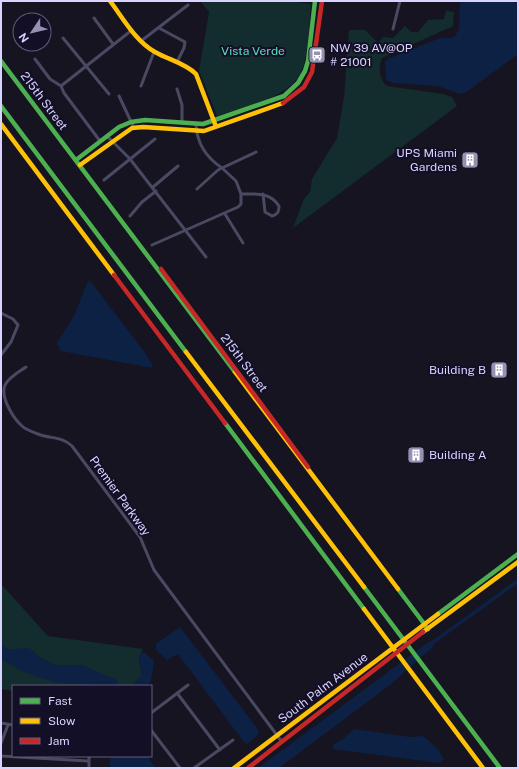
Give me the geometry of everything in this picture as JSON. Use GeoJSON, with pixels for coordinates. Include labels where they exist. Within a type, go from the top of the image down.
{"type":"FeatureCollection","features":[{"type":"Feature","properties":{"kind":"main road"},"geometry":{"type":"LineString","coordinates":[[112,1],[141,41],[154,52],[190,68],[196,74],[215,128]]}},
{"type":"Feature","properties":{"kind":"main road"},"geometry":{"type":"LineString","coordinates":[[76,160],[107,136],[131,122],[145,120],[196,125],[214,122],[284,96],[292,90],[302,77],[308,61],[315,1]]}},
{"type":"Feature","properties":{"kind":"main road"},"geometry":{"type":"LineString","coordinates":[[80,165],[112,141],[134,128],[148,127],[196,131],[215,128],[275,107],[288,100],[304,87],[312,72],[322,1]]}},
{"type":"Feature","properties":{"kind":"main road","name":"215th Street"},"geometry":{"type":"LineString","coordinates":[[1,61],[428,629]]}},
{"type":"Feature","properties":{"kind":"main road"},"geometry":{"type":"LineString","coordinates":[[1,106],[500,768]]}},
{"type":"Feature","properties":{"kind":"main road"},"geometry":{"type":"LineString","coordinates":[[1,124],[483,768]]}},
{"type":"Feature","properties":{"kind":"main road","name":"South Palm Avenue"},"geometry":{"type":"LineString","coordinates":[[234,768],[518,554]]}},
{"type":"Feature","properties":{"kind":"main road","name":"South Palm Avenue"},"geometry":{"type":"LineString","coordinates":[[248,768],[428,629],[518,562]]}},
{"type":"Feature","properties":{"kind":"street"},"geometry":{"type":"LineString","coordinates":[[393,29],[400,1]]}},
{"type":"Feature","properties":{"kind":"street"},"geometry":{"type":"LineString","coordinates":[[141,41],[188,5]]}},
{"type":"Feature","properties":{"kind":"street"},"geometry":{"type":"LineString","coordinates":[[94,18],[113,44]]}},
{"type":"Feature","properties":{"kind":"street"},"geometry":{"type":"LineString","coordinates":[[159,28],[185,42],[184,48],[177,62]]}},
{"type":"Feature","properties":{"kind":"street"},"geometry":{"type":"LineString","coordinates":[[61,86],[132,30]]}},
{"type":"Feature","properties":{"kind":"street"},"geometry":{"type":"LineString","coordinates":[[63,38],[82,61],[87,64],[109,94]]}},
{"type":"Feature","properties":{"kind":"street"},"geometry":{"type":"LineString","coordinates":[[141,86],[154,52]]}},
{"type":"Feature","properties":{"kind":"street"},"geometry":{"type":"LineString","coordinates":[[35,59],[50,79],[61,86],[64,93],[100,141]]}},
{"type":"Feature","properties":{"kind":"street"},"geometry":{"type":"LineString","coordinates":[[176,89],[182,105],[182,123]]}},
{"type":"Feature","properties":{"kind":"street"},"geometry":{"type":"LineString","coordinates":[[119,96],[134,128]]}},
{"type":"Feature","properties":{"kind":"street"},"geometry":{"type":"LineString","coordinates":[[152,245],[225,214],[241,204],[241,194],[236,181],[222,168],[210,160],[197,137],[196,125]]}},
{"type":"Feature","properties":{"kind":"street"},"geometry":{"type":"LineString","coordinates":[[107,136],[130,159],[153,187],[206,257]]}},
{"type":"Feature","properties":{"kind":"street"},"geometry":{"type":"LineString","coordinates":[[104,180],[155,139]]}},
{"type":"Feature","properties":{"kind":"street"},"geometry":{"type":"LineString","coordinates":[[197,189],[218,170],[256,152]]}},
{"type":"Feature","properties":{"kind":"street"},"geometry":{"type":"LineString","coordinates":[[153,187],[178,166]]}},
{"type":"Feature","properties":{"kind":"street"},"geometry":{"type":"LineString","coordinates":[[130,216],[142,202],[156,191]]}},
{"type":"Feature","properties":{"kind":"street"},"geometry":{"type":"LineString","coordinates":[[241,194],[263,194],[269,196],[279,206],[279,211],[276,215],[272,216],[265,212],[263,194]]}},
{"type":"Feature","properties":{"kind":"street"},"geometry":{"type":"LineString","coordinates":[[225,214],[243,243]]}},
{"type":"Feature","properties":{"kind":"street"},"geometry":{"type":"LineString","coordinates":[[1,313],[16,321],[18,325],[11,342],[1,354]]}},
{"type":"Feature","properties":{"kind":"street","name":"Premier Parkway"},"geometry":{"type":"LineString","coordinates":[[26,367],[12,378],[4,387],[3,394],[4,401],[21,426],[40,435],[62,439],[72,446],[140,537],[154,570],[282,742]]}},
{"type":"Feature","properties":{"kind":"street"},"geometry":{"type":"LineString","coordinates":[[152,712],[188,685]]}},
{"type":"Feature","properties":{"kind":"street"},"geometry":{"type":"LineString","coordinates":[[177,693],[220,750]]}},
{"type":"Feature","properties":{"kind":"street"},"geometry":{"type":"LineString","coordinates":[[1,723],[12,725]]}},
{"type":"Feature","properties":{"kind":"street"},"geometry":{"type":"LineString","coordinates":[[1,743],[8,725]]}},
{"type":"Feature","properties":{"kind":"street"},"geometry":{"type":"LineString","coordinates":[[152,731],[180,768]]}},
{"type":"Feature","properties":{"kind":"street"},"geometry":{"type":"LineString","coordinates":[[194,768],[233,740]]}},
{"type":"Feature","properties":{"kind":"street"},"geometry":{"type":"LineString","coordinates":[[1,756],[12,757]]}},
{"type":"Feature","properties":{"kind":"street"},"geometry":{"type":"LineString","coordinates":[[18,757],[88,761]]}},
{"type":"Feature","properties":{"kind":"street"},"geometry":{"type":"LineString","coordinates":[[89,757],[89,768]]}},
{"type":"Feature","properties":{"kind":"green space","name":"Vista Verde"},"geometry":{"type":"Polygon","coordinates":[[[200,1],[287,1],[311,4],[306,52],[303,68],[298,78],[289,87],[266,100],[217,116],[199,71],[209,12],[200,1]]]}},
{"type":"Feature","properties":{"kind":"green space"},"geometry":{"type":"Polygon","coordinates":[[[446,11],[454,12],[453,26],[382,58],[380,73],[382,80],[387,86],[443,94],[452,97],[457,106],[293,228],[304,199],[310,192],[312,179],[337,138],[344,97],[349,30],[365,30],[378,43],[383,37],[393,38],[405,26],[411,32],[418,32],[428,20],[444,19],[446,11]]]}},
{"type":"Feature","properties":{"kind":"green space"},"geometry":{"type":"Polygon","coordinates":[[[1,584],[48,636],[143,649],[139,659],[142,675],[132,685],[12,685],[12,691],[1,689],[1,584]]]}},
{"type":"Feature","properties":{"kind":"water"},"geometry":{"type":"Polygon","coordinates":[[[460,1],[518,1],[518,54],[465,93],[460,94],[438,86],[393,83],[386,80],[385,62],[388,59],[440,38],[451,38],[455,36],[459,29],[460,1]]]}},
{"type":"Feature","properties":{"kind":"water"},"geometry":{"type":"Polygon","coordinates":[[[88,281],[91,282],[146,354],[152,364],[152,368],[61,351],[57,343],[74,316],[88,281]]]}},
{"type":"Feature","properties":{"kind":"water"},"geometry":{"type":"Polygon","coordinates":[[[180,627],[257,728],[259,734],[247,744],[178,654],[167,660],[156,650],[156,644],[180,627]]]}},
{"type":"Feature","properties":{"kind":"water"},"geometry":{"type":"Polygon","coordinates":[[[430,641],[434,646],[390,685],[279,768],[258,768],[430,641]]]}},
{"type":"Feature","properties":{"kind":"water"},"geometry":{"type":"Polygon","coordinates":[[[1,644],[7,649],[29,648],[40,657],[56,665],[82,665],[116,679],[119,685],[66,684],[40,678],[20,670],[1,659],[1,644]]]}},
{"type":"Feature","properties":{"kind":"water"},"geometry":{"type":"Polygon","coordinates":[[[140,653],[145,653],[154,661],[151,681],[148,685],[132,685],[142,675],[139,659],[140,653]]]}},
{"type":"Feature","properties":{"kind":"water"},"geometry":{"type":"Polygon","coordinates":[[[354,729],[410,737],[423,736],[438,749],[444,759],[439,763],[333,749],[333,745],[354,729]]]}},
{"type":"Feature","properties":{"kind":"water"},"geometry":{"type":"Polygon","coordinates":[[[148,757],[156,768],[110,768],[110,758],[148,757]]]}},
{"type":"Feature","properties":{"kind":"waterway"},"geometry":{"type":"LineString","coordinates":[[428,646],[518,581]]}},
{"type":"Feature","properties":{"kind":"traffic: fast"},"geometry":{"type":"LineString","coordinates":[[76,160],[119,127],[131,122],[145,120],[203,124],[284,96],[298,83],[305,71],[308,61],[315,1]]}},
{"type":"Feature","properties":{"kind":"traffic: fast"},"geometry":{"type":"LineString","coordinates":[[1,61],[235,372]]}},
{"type":"Feature","properties":{"kind":"traffic: fast"},"geometry":{"type":"LineString","coordinates":[[1,106],[186,352]]}},
{"type":"Feature","properties":{"kind":"traffic: fast"},"geometry":{"type":"LineString","coordinates":[[225,423],[364,609]]}},
{"type":"Feature","properties":{"kind":"traffic: fast"},"geometry":{"type":"LineString","coordinates":[[438,614],[518,554]]}},
{"type":"Feature","properties":{"kind":"traffic: fast"},"geometry":{"type":"LineString","coordinates":[[364,587],[500,768]]}},
{"type":"Feature","properties":{"kind":"traffic: fast"},"geometry":{"type":"LineString","coordinates":[[398,589],[428,629]]}},
{"type":"Feature","properties":{"kind":"traffic: slow"},"geometry":{"type":"LineString","coordinates":[[110,1],[130,29],[148,48],[187,67],[196,74],[215,124]]}},
{"type":"Feature","properties":{"kind":"traffic: slow"},"geometry":{"type":"LineString","coordinates":[[80,165],[132,128],[143,127],[204,131],[283,103]]}},
{"type":"Feature","properties":{"kind":"traffic: slow"},"geometry":{"type":"LineString","coordinates":[[1,124],[114,275]]}},
{"type":"Feature","properties":{"kind":"traffic: slow"},"geometry":{"type":"LineString","coordinates":[[186,352],[364,587]]}},
{"type":"Feature","properties":{"kind":"traffic: slow"},"geometry":{"type":"LineString","coordinates":[[235,372],[398,589]]}},
{"type":"Feature","properties":{"kind":"traffic: slow"},"geometry":{"type":"LineString","coordinates":[[423,632],[518,562]]}},
{"type":"Feature","properties":{"kind":"traffic: slow"},"geometry":{"type":"LineString","coordinates":[[364,609],[483,768]]}},
{"type":"Feature","properties":{"kind":"traffic: slow"},"geometry":{"type":"LineString","coordinates":[[234,768],[438,614]]}},
{"type":"Feature","properties":{"kind":"traffic: jam"},"geometry":{"type":"LineString","coordinates":[[283,103],[304,87],[312,72],[322,1]]}},
{"type":"Feature","properties":{"kind":"traffic: jam"},"geometry":{"type":"LineString","coordinates":[[161,269],[308,467]]}},
{"type":"Feature","properties":{"kind":"traffic: jam"},"geometry":{"type":"LineString","coordinates":[[114,275],[225,423]]}},
{"type":"Feature","properties":{"kind":"traffic: jam"},"geometry":{"type":"LineString","coordinates":[[248,768],[423,632]]}},
{"type":"Feature","properties":{"kind":"place","name":"NW 39 AV@OP # 21001"},"geometry":{"type":"Point","coordinates":[317,55]}},
{"type":"Feature","properties":{"kind":"place","name":"UPS Miami Gardens"},"geometry":{"type":"Point","coordinates":[470,160]}},
{"type":"Feature","properties":{"kind":"place","name":"Building B"},"geometry":{"type":"Point","coordinates":[499,370]}},
{"type":"Feature","properties":{"kind":"place","name":"Building A"},"geometry":{"type":"Point","coordinates":[416,455]}}]}
